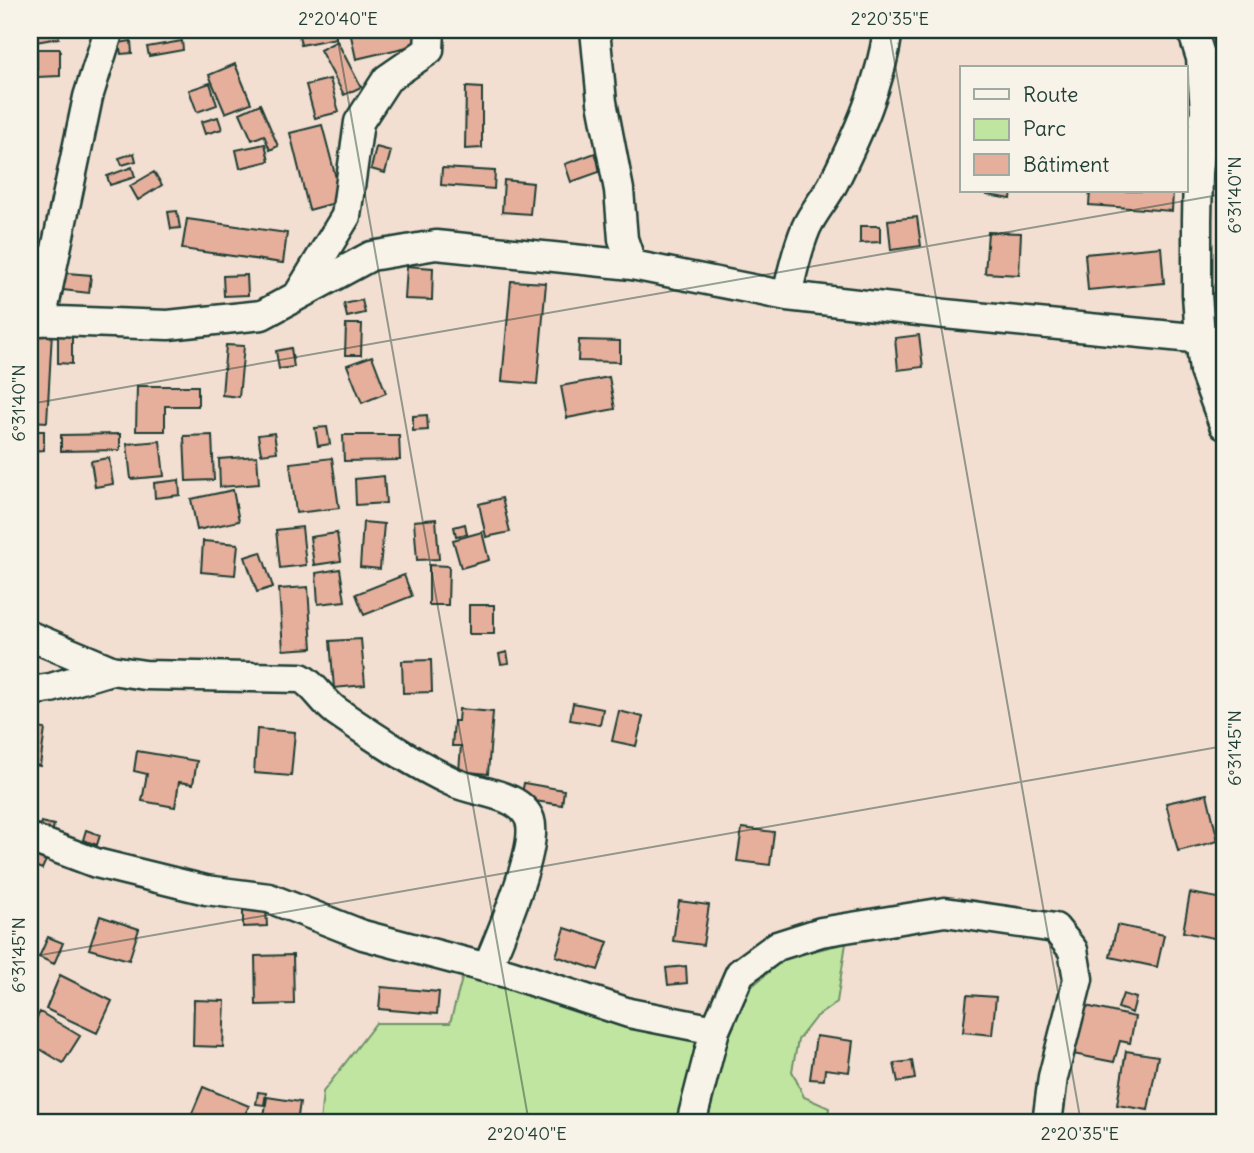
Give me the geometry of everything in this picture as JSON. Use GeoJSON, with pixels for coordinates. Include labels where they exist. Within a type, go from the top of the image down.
{"type":"FeatureCollection","features":[{"type":"Feature","properties":{"kind":"street"},"geometry":{"type":"LineString","coordinates":[[109,30],[88,97],[35,321],[168,326],[262,315],[371,256],[436,244],[632,265],[787,296],[1212,339]]}},
{"type":"Feature","properties":{"kind":"street"},"geometry":{"type":"LineString","coordinates":[[298,295],[346,216],[359,122],[387,79],[429,50],[430,30]]}},
{"type":"Feature","properties":{"kind":"street"},"geometry":{"type":"LineString","coordinates":[[595,30],[601,102],[619,190],[623,239],[632,265]]}},
{"type":"Feature","properties":{"kind":"street"},"geometry":{"type":"LineString","coordinates":[[787,296],[794,262],[807,225],[833,184],[873,95],[885,56],[888,30]]}},
{"type":"Feature","properties":{"kind":"street"},"geometry":{"type":"LineString","coordinates":[[1192,30],[1201,58],[1205,110],[1197,196],[1197,294],[1212,339],[1204,371],[1224,425]]}},
{"type":"Feature","properties":{"kind":"street"},"geometry":{"type":"LineString","coordinates":[[30,636],[111,670],[145,675],[301,678],[312,684],[332,709],[424,766],[457,783],[505,798],[523,808],[530,821],[530,841],[514,904],[487,968]]}},
{"type":"Feature","properties":{"kind":"street"},"geometry":{"type":"LineString","coordinates":[[30,691],[51,688],[111,670]]}},
{"type":"Feature","properties":{"kind":"street"},"geometry":{"type":"LineString","coordinates":[[30,838],[96,863],[206,890],[268,898],[363,935],[487,968],[629,1013],[715,1030]]}},
{"type":"Feature","properties":{"kind":"street"},"geometry":{"type":"LineString","coordinates":[[691,1123],[715,1030],[740,973],[777,946],[810,935],[945,912],[1055,928],[1073,950],[1077,979],[1053,1077],[1047,1123]]}},
{"type":"Feature","properties":{"kind":"green space"},"geometry":{"type":"Polygon","coordinates":[[[846,943],[837,1002],[815,1018],[798,1040],[792,1071],[804,1097],[829,1108],[827,1123],[704,1123],[725,1046],[750,988],[785,958],[846,943]]]}},
{"type":"Feature","properties":{"kind":"green space"},"geometry":{"type":"Polygon","coordinates":[[[464,971],[702,1041],[682,1123],[320,1123],[323,1092],[376,1023],[450,1023],[464,971]]]}},
{"type":"Feature","properties":{"kind":"building"},"geometry":{"type":"Polygon","coordinates":[[[30,30],[58,30],[59,38],[30,43],[30,30]]]}},
{"type":"Feature","properties":{"kind":"building"},"geometry":{"type":"Polygon","coordinates":[[[298,30],[335,30],[336,38],[301,45],[298,30]]]}},
{"type":"Feature","properties":{"kind":"building"},"geometry":{"type":"Polygon","coordinates":[[[416,30],[420,44],[356,59],[350,31],[416,30]]]}},
{"type":"Feature","properties":{"kind":"building"},"geometry":{"type":"Polygon","coordinates":[[[779,30],[835,30],[835,38],[779,33],[779,30]]]}},
{"type":"Feature","properties":{"kind":"building"},"geometry":{"type":"Polygon","coordinates":[[[131,41],[132,53],[121,54],[119,43],[131,41]]]}},
{"type":"Feature","properties":{"kind":"building"},"geometry":{"type":"Polygon","coordinates":[[[182,41],[183,50],[149,56],[147,47],[182,41]]]}},
{"type":"Feature","properties":{"kind":"building"},"geometry":{"type":"Polygon","coordinates":[[[337,41],[361,87],[344,95],[320,50],[337,41]]]}},
{"type":"Feature","properties":{"kind":"building"},"geometry":{"type":"Polygon","coordinates":[[[37,49],[60,49],[60,76],[37,77],[37,49]]]}},
{"type":"Feature","properties":{"kind":"building"},"geometry":{"type":"Polygon","coordinates":[[[235,64],[251,103],[225,113],[209,75],[235,64]]]}},
{"type":"Feature","properties":{"kind":"building"},"geometry":{"type":"Polygon","coordinates":[[[330,79],[339,112],[315,118],[306,85],[330,79]]]}},
{"type":"Feature","properties":{"kind":"building"},"geometry":{"type":"Polygon","coordinates":[[[210,83],[217,105],[197,112],[189,90],[210,83]]]}},
{"type":"Feature","properties":{"kind":"building"},"geometry":{"type":"Polygon","coordinates":[[[466,87],[482,88],[482,148],[465,149],[466,87]]]}},
{"type":"Feature","properties":{"kind":"building"},"geometry":{"type":"Polygon","coordinates":[[[260,104],[278,146],[270,150],[264,135],[252,140],[240,113],[260,104]]]}},
{"type":"Feature","properties":{"kind":"building"},"geometry":{"type":"Polygon","coordinates":[[[218,117],[222,129],[205,134],[201,122],[218,117]]]}},
{"type":"Feature","properties":{"kind":"building"},"geometry":{"type":"Polygon","coordinates":[[[322,125],[342,201],[309,210],[290,133],[322,125]]]}},
{"type":"Feature","properties":{"kind":"building"},"geometry":{"type":"Polygon","coordinates":[[[35,141],[37,166],[30,167],[30,142],[35,141]]]}},
{"type":"Feature","properties":{"kind":"building"},"geometry":{"type":"Polygon","coordinates":[[[265,144],[269,161],[240,168],[236,150],[265,144]]]}},
{"type":"Feature","properties":{"kind":"building"},"geometry":{"type":"Polygon","coordinates":[[[376,147],[391,151],[385,173],[371,169],[376,147]]]}},
{"type":"Feature","properties":{"kind":"building"},"geometry":{"type":"Polygon","coordinates":[[[134,153],[136,161],[122,165],[119,158],[134,153]]]}},
{"type":"Feature","properties":{"kind":"building"},"geometry":{"type":"Polygon","coordinates":[[[595,153],[602,171],[571,182],[565,164],[595,153]]]}},
{"type":"Feature","properties":{"kind":"building"},"geometry":{"type":"Polygon","coordinates":[[[132,167],[135,177],[110,185],[107,176],[132,167]]]}},
{"type":"Feature","properties":{"kind":"building"},"geometry":{"type":"Polygon","coordinates":[[[442,168],[495,171],[494,189],[441,185],[442,168]]]}},
{"type":"Feature","properties":{"kind":"building"},"geometry":{"type":"Polygon","coordinates":[[[154,172],[162,185],[138,200],[130,186],[154,172]]]}},
{"type":"Feature","properties":{"kind":"building"},"geometry":{"type":"Polygon","coordinates":[[[504,180],[533,183],[530,214],[502,212],[504,180]]]}},
{"type":"Feature","properties":{"kind":"building"},"geometry":{"type":"Polygon","coordinates":[[[988,192],[1012,192],[1011,199],[987,195],[988,192]]]}},
{"type":"Feature","properties":{"kind":"building"},"geometry":{"type":"Polygon","coordinates":[[[1090,192],[1173,192],[1172,211],[1089,205],[1090,192]]]}},
{"type":"Feature","properties":{"kind":"building"},"geometry":{"type":"Polygon","coordinates":[[[177,211],[180,228],[171,229],[168,212],[177,211]]]}},
{"type":"Feature","properties":{"kind":"building"},"geometry":{"type":"Polygon","coordinates":[[[917,217],[921,246],[891,250],[888,220],[917,217]]]}},
{"type":"Feature","properties":{"kind":"building"},"geometry":{"type":"Polygon","coordinates":[[[187,219],[287,233],[283,263],[182,249],[187,219]]]}},
{"type":"Feature","properties":{"kind":"building"},"geometry":{"type":"Polygon","coordinates":[[[860,226],[880,226],[880,242],[860,243],[860,226]]]}},
{"type":"Feature","properties":{"kind":"building"},"geometry":{"type":"Polygon","coordinates":[[[988,232],[1021,233],[1019,275],[985,273],[988,232]]]}},
{"type":"Feature","properties":{"kind":"building"},"geometry":{"type":"Polygon","coordinates":[[[1161,247],[1164,283],[1088,290],[1085,254],[1161,247]]]}},
{"type":"Feature","properties":{"kind":"building"},"geometry":{"type":"Polygon","coordinates":[[[407,266],[433,268],[432,300],[405,299],[407,266]]]}},
{"type":"Feature","properties":{"kind":"building"},"geometry":{"type":"Polygon","coordinates":[[[55,272],[91,275],[89,293],[54,289],[55,272]]]}},
{"type":"Feature","properties":{"kind":"building"},"geometry":{"type":"Polygon","coordinates":[[[247,275],[248,295],[224,296],[223,276],[247,275]]]}},
{"type":"Feature","properties":{"kind":"building"},"geometry":{"type":"Polygon","coordinates":[[[511,281],[546,283],[537,384],[502,381],[511,281]]]}},
{"type":"Feature","properties":{"kind":"building"},"geometry":{"type":"Polygon","coordinates":[[[1224,296],[1224,308],[1218,310],[1214,299],[1224,296]]]}},
{"type":"Feature","properties":{"kind":"building"},"geometry":{"type":"Polygon","coordinates":[[[362,300],[365,313],[347,317],[344,304],[362,300]]]}},
{"type":"Feature","properties":{"kind":"building"},"geometry":{"type":"Polygon","coordinates":[[[346,324],[362,324],[361,355],[345,355],[346,324]]]}},
{"type":"Feature","properties":{"kind":"building"},"geometry":{"type":"Polygon","coordinates":[[[30,331],[52,332],[47,422],[30,421],[30,331]]]}},
{"type":"Feature","properties":{"kind":"building"},"geometry":{"type":"Polygon","coordinates":[[[58,333],[72,334],[72,364],[58,363],[58,333]]]}},
{"type":"Feature","properties":{"kind":"building"},"geometry":{"type":"Polygon","coordinates":[[[919,335],[923,367],[898,370],[895,338],[919,335]]]}},
{"type":"Feature","properties":{"kind":"building"},"geometry":{"type":"Polygon","coordinates":[[[579,340],[620,341],[620,362],[578,361],[579,340]]]}},
{"type":"Feature","properties":{"kind":"building"},"geometry":{"type":"Polygon","coordinates":[[[226,345],[244,346],[239,397],[222,395],[226,345]]]}},
{"type":"Feature","properties":{"kind":"building"},"geometry":{"type":"Polygon","coordinates":[[[291,348],[294,367],[279,369],[276,351],[291,348]]]}},
{"type":"Feature","properties":{"kind":"building"},"geometry":{"type":"Polygon","coordinates":[[[372,356],[386,393],[362,403],[347,365],[372,356]]]}},
{"type":"Feature","properties":{"kind":"building"},"geometry":{"type":"Polygon","coordinates":[[[609,377],[615,409],[567,418],[561,386],[609,377]]]}},
{"type":"Feature","properties":{"kind":"building"},"geometry":{"type":"Polygon","coordinates":[[[137,386],[198,386],[198,406],[165,406],[165,431],[136,431],[137,386]]]}},
{"type":"Feature","properties":{"kind":"building"},"geometry":{"type":"Polygon","coordinates":[[[427,415],[428,430],[413,431],[413,416],[427,415]]]}},
{"type":"Feature","properties":{"kind":"building"},"geometry":{"type":"Polygon","coordinates":[[[327,427],[330,444],[318,446],[315,428],[327,427]]]}},
{"type":"Feature","properties":{"kind":"building"},"geometry":{"type":"Polygon","coordinates":[[[30,431],[44,431],[44,450],[30,451],[30,431]]]}},
{"type":"Feature","properties":{"kind":"building"},"geometry":{"type":"Polygon","coordinates":[[[274,433],[277,452],[261,454],[258,435],[274,433]]]}},
{"type":"Feature","properties":{"kind":"building"},"geometry":{"type":"Polygon","coordinates":[[[120,434],[120,450],[61,451],[61,435],[120,434]]]}},
{"type":"Feature","properties":{"kind":"building"},"geometry":{"type":"Polygon","coordinates":[[[212,435],[214,480],[186,481],[184,436],[212,435]]]}},
{"type":"Feature","properties":{"kind":"building"},"geometry":{"type":"Polygon","coordinates":[[[343,435],[399,435],[400,460],[344,461],[343,435]]]}},
{"type":"Feature","properties":{"kind":"building"},"geometry":{"type":"Polygon","coordinates":[[[160,441],[164,476],[131,479],[127,444],[160,441]]]}},
{"type":"Feature","properties":{"kind":"building"},"geometry":{"type":"Polygon","coordinates":[[[257,456],[259,484],[220,487],[219,459],[257,456]]]}},
{"type":"Feature","properties":{"kind":"building"},"geometry":{"type":"Polygon","coordinates":[[[109,458],[113,484],[95,487],[91,461],[109,458]]]}},
{"type":"Feature","properties":{"kind":"building"},"geometry":{"type":"Polygon","coordinates":[[[332,458],[339,508],[296,513],[290,463],[332,458]]]}},
{"type":"Feature","properties":{"kind":"building"},"geometry":{"type":"Polygon","coordinates":[[[384,476],[386,503],[356,505],[355,479],[384,476]]]}},
{"type":"Feature","properties":{"kind":"building"},"geometry":{"type":"Polygon","coordinates":[[[179,480],[180,495],[155,498],[154,483],[179,480]]]}},
{"type":"Feature","properties":{"kind":"building"},"geometry":{"type":"Polygon","coordinates":[[[233,490],[239,521],[197,530],[191,499],[233,490]]]}},
{"type":"Feature","properties":{"kind":"building"},"geometry":{"type":"Polygon","coordinates":[[[502,498],[510,532],[486,537],[479,504],[502,498]]]}},
{"type":"Feature","properties":{"kind":"building"},"geometry":{"type":"Polygon","coordinates":[[[436,519],[439,559],[417,560],[414,521],[436,519]]]}},
{"type":"Feature","properties":{"kind":"building"},"geometry":{"type":"Polygon","coordinates":[[[363,522],[384,524],[380,569],[360,567],[363,522]]]}},
{"type":"Feature","properties":{"kind":"building"},"geometry":{"type":"Polygon","coordinates":[[[465,524],[467,534],[456,536],[454,527],[465,524]]]}},
{"type":"Feature","properties":{"kind":"building"},"geometry":{"type":"Polygon","coordinates":[[[302,527],[306,565],[280,568],[276,530],[302,527]]]}},
{"type":"Feature","properties":{"kind":"building"},"geometry":{"type":"Polygon","coordinates":[[[482,532],[489,560],[461,568],[453,540],[482,532]]]}},
{"type":"Feature","properties":{"kind":"building"},"geometry":{"type":"Polygon","coordinates":[[[337,533],[341,561],[314,565],[310,537],[337,533]]]}},
{"type":"Feature","properties":{"kind":"building"},"geometry":{"type":"Polygon","coordinates":[[[203,541],[238,544],[235,575],[201,572],[203,541]]]}},
{"type":"Feature","properties":{"kind":"building"},"geometry":{"type":"Polygon","coordinates":[[[261,552],[273,587],[257,592],[245,557],[261,552]]]}},
{"type":"Feature","properties":{"kind":"building"},"geometry":{"type":"Polygon","coordinates":[[[429,565],[449,566],[448,605],[429,605],[429,565]]]}},
{"type":"Feature","properties":{"kind":"building"},"geometry":{"type":"Polygon","coordinates":[[[340,569],[345,601],[318,604],[316,573],[340,569]]]}},
{"type":"Feature","properties":{"kind":"building"},"geometry":{"type":"Polygon","coordinates":[[[404,575],[412,596],[364,615],[356,594],[404,575]]]}},
{"type":"Feature","properties":{"kind":"building"},"geometry":{"type":"Polygon","coordinates":[[[308,587],[312,648],[283,650],[279,589],[308,587]]]}},
{"type":"Feature","properties":{"kind":"building"},"geometry":{"type":"Polygon","coordinates":[[[469,605],[494,605],[494,634],[469,634],[469,605]]]}},
{"type":"Feature","properties":{"kind":"building"},"geometry":{"type":"Polygon","coordinates":[[[361,639],[365,685],[334,688],[330,641],[361,639]]]}},
{"type":"Feature","properties":{"kind":"building"},"geometry":{"type":"Polygon","coordinates":[[[507,652],[509,663],[501,664],[499,654],[507,652]]]}},
{"type":"Feature","properties":{"kind":"building"},"geometry":{"type":"Polygon","coordinates":[[[431,660],[432,692],[403,693],[402,661],[431,660]]]}},
{"type":"Feature","properties":{"kind":"building"},"geometry":{"type":"Polygon","coordinates":[[[573,703],[603,709],[600,725],[570,720],[573,703]]]}},
{"type":"Feature","properties":{"kind":"building"},"geometry":{"type":"Polygon","coordinates":[[[459,709],[493,712],[488,774],[459,771],[461,746],[452,746],[454,721],[458,721],[459,709]]]}},
{"type":"Feature","properties":{"kind":"building"},"geometry":{"type":"Polygon","coordinates":[[[619,711],[643,717],[636,746],[612,741],[619,711]]]}},
{"type":"Feature","properties":{"kind":"building"},"geometry":{"type":"Polygon","coordinates":[[[30,727],[45,729],[40,766],[30,764],[30,727]]]}},
{"type":"Feature","properties":{"kind":"building"},"geometry":{"type":"Polygon","coordinates":[[[257,729],[295,732],[291,776],[254,773],[257,729]]]}},
{"type":"Feature","properties":{"kind":"building"},"geometry":{"type":"Polygon","coordinates":[[[137,751],[197,761],[193,784],[179,782],[175,807],[142,801],[147,774],[134,771],[137,751]]]}},
{"type":"Feature","properties":{"kind":"building"},"geometry":{"type":"Polygon","coordinates":[[[524,783],[564,790],[562,805],[521,799],[524,783]]]}},
{"type":"Feature","properties":{"kind":"building"},"geometry":{"type":"Polygon","coordinates":[[[1207,794],[1218,841],[1178,851],[1166,803],[1207,794]]]}},
{"type":"Feature","properties":{"kind":"building"},"geometry":{"type":"Polygon","coordinates":[[[41,822],[54,825],[52,833],[39,830],[41,822]]]}},
{"type":"Feature","properties":{"kind":"building"},"geometry":{"type":"Polygon","coordinates":[[[742,828],[774,832],[770,865],[737,861],[742,828]]]}},
{"type":"Feature","properties":{"kind":"building"},"geometry":{"type":"Polygon","coordinates":[[[86,830],[100,835],[97,845],[83,840],[86,830]]]}},
{"type":"Feature","properties":{"kind":"building"},"geometry":{"type":"Polygon","coordinates":[[[30,848],[48,856],[42,869],[30,864],[30,848]]]}},
{"type":"Feature","properties":{"kind":"building"},"geometry":{"type":"Polygon","coordinates":[[[1190,893],[1224,899],[1224,940],[1183,932],[1190,893]]]}},
{"type":"Feature","properties":{"kind":"building"},"geometry":{"type":"Polygon","coordinates":[[[679,901],[709,905],[703,945],[673,941],[679,901]]]}},
{"type":"Feature","properties":{"kind":"building"},"geometry":{"type":"Polygon","coordinates":[[[243,902],[266,909],[267,926],[243,927],[243,902]]]}},
{"type":"Feature","properties":{"kind":"building"},"geometry":{"type":"Polygon","coordinates":[[[100,916],[139,929],[129,960],[89,949],[100,916]]]}},
{"type":"Feature","properties":{"kind":"building"},"geometry":{"type":"Polygon","coordinates":[[[1117,925],[1164,935],[1157,967],[1110,957],[1117,925]]]}},
{"type":"Feature","properties":{"kind":"building"},"geometry":{"type":"Polygon","coordinates":[[[565,928],[608,942],[598,970],[556,956],[565,928]]]}},
{"type":"Feature","properties":{"kind":"building"},"geometry":{"type":"Polygon","coordinates":[[[48,937],[63,943],[54,964],[39,957],[48,937]]]}},
{"type":"Feature","properties":{"kind":"building"},"geometry":{"type":"Polygon","coordinates":[[[293,955],[294,1004],[256,1005],[255,956],[293,955]]]}},
{"type":"Feature","properties":{"kind":"building"},"geometry":{"type":"Polygon","coordinates":[[[686,966],[687,983],[668,985],[666,968],[686,966]]]}},
{"type":"Feature","properties":{"kind":"building"},"geometry":{"type":"Polygon","coordinates":[[[60,975],[112,1001],[97,1033],[46,1009],[60,975]]]}},
{"type":"Feature","properties":{"kind":"building"},"geometry":{"type":"Polygon","coordinates":[[[381,987],[439,992],[437,1014],[379,1009],[381,987]]]}},
{"type":"Feature","properties":{"kind":"building"},"geometry":{"type":"Polygon","coordinates":[[[1123,994],[1136,998],[1132,1013],[1118,1008],[1123,994]]]}},
{"type":"Feature","properties":{"kind":"building"},"geometry":{"type":"Polygon","coordinates":[[[967,995],[996,997],[992,1035],[963,1032],[967,995]]]}},
{"type":"Feature","properties":{"kind":"building"},"geometry":{"type":"Polygon","coordinates":[[[194,1000],[225,1001],[223,1047],[193,1046],[194,1000]]]}},
{"type":"Feature","properties":{"kind":"building"},"geometry":{"type":"Polygon","coordinates":[[[1077,1004],[1135,1017],[1130,1043],[1120,1041],[1114,1062],[1068,1053],[1077,1004]]]}},
{"type":"Feature","properties":{"kind":"building"},"geometry":{"type":"Polygon","coordinates":[[[40,1012],[80,1036],[63,1063],[30,1043],[30,1029],[40,1012]]]}},
{"type":"Feature","properties":{"kind":"building"},"geometry":{"type":"Polygon","coordinates":[[[816,1036],[853,1041],[849,1072],[825,1069],[824,1080],[810,1079],[816,1036]]]}},
{"type":"Feature","properties":{"kind":"building"},"geometry":{"type":"Polygon","coordinates":[[[1126,1051],[1158,1056],[1148,1110],[1117,1105],[1126,1051]]]}},
{"type":"Feature","properties":{"kind":"building"},"geometry":{"type":"Polygon","coordinates":[[[912,1061],[915,1079],[898,1082],[894,1063],[912,1061]]]}},
{"type":"Feature","properties":{"kind":"building"},"geometry":{"type":"Polygon","coordinates":[[[203,1087],[249,1106],[241,1123],[188,1123],[203,1087]]]}},
{"type":"Feature","properties":{"kind":"building"},"geometry":{"type":"Polygon","coordinates":[[[258,1092],[266,1093],[264,1105],[256,1104],[258,1092]]]}},
{"type":"Feature","properties":{"kind":"building"},"geometry":{"type":"Polygon","coordinates":[[[267,1097],[300,1102],[297,1123],[263,1123],[267,1097]]]}}]}
